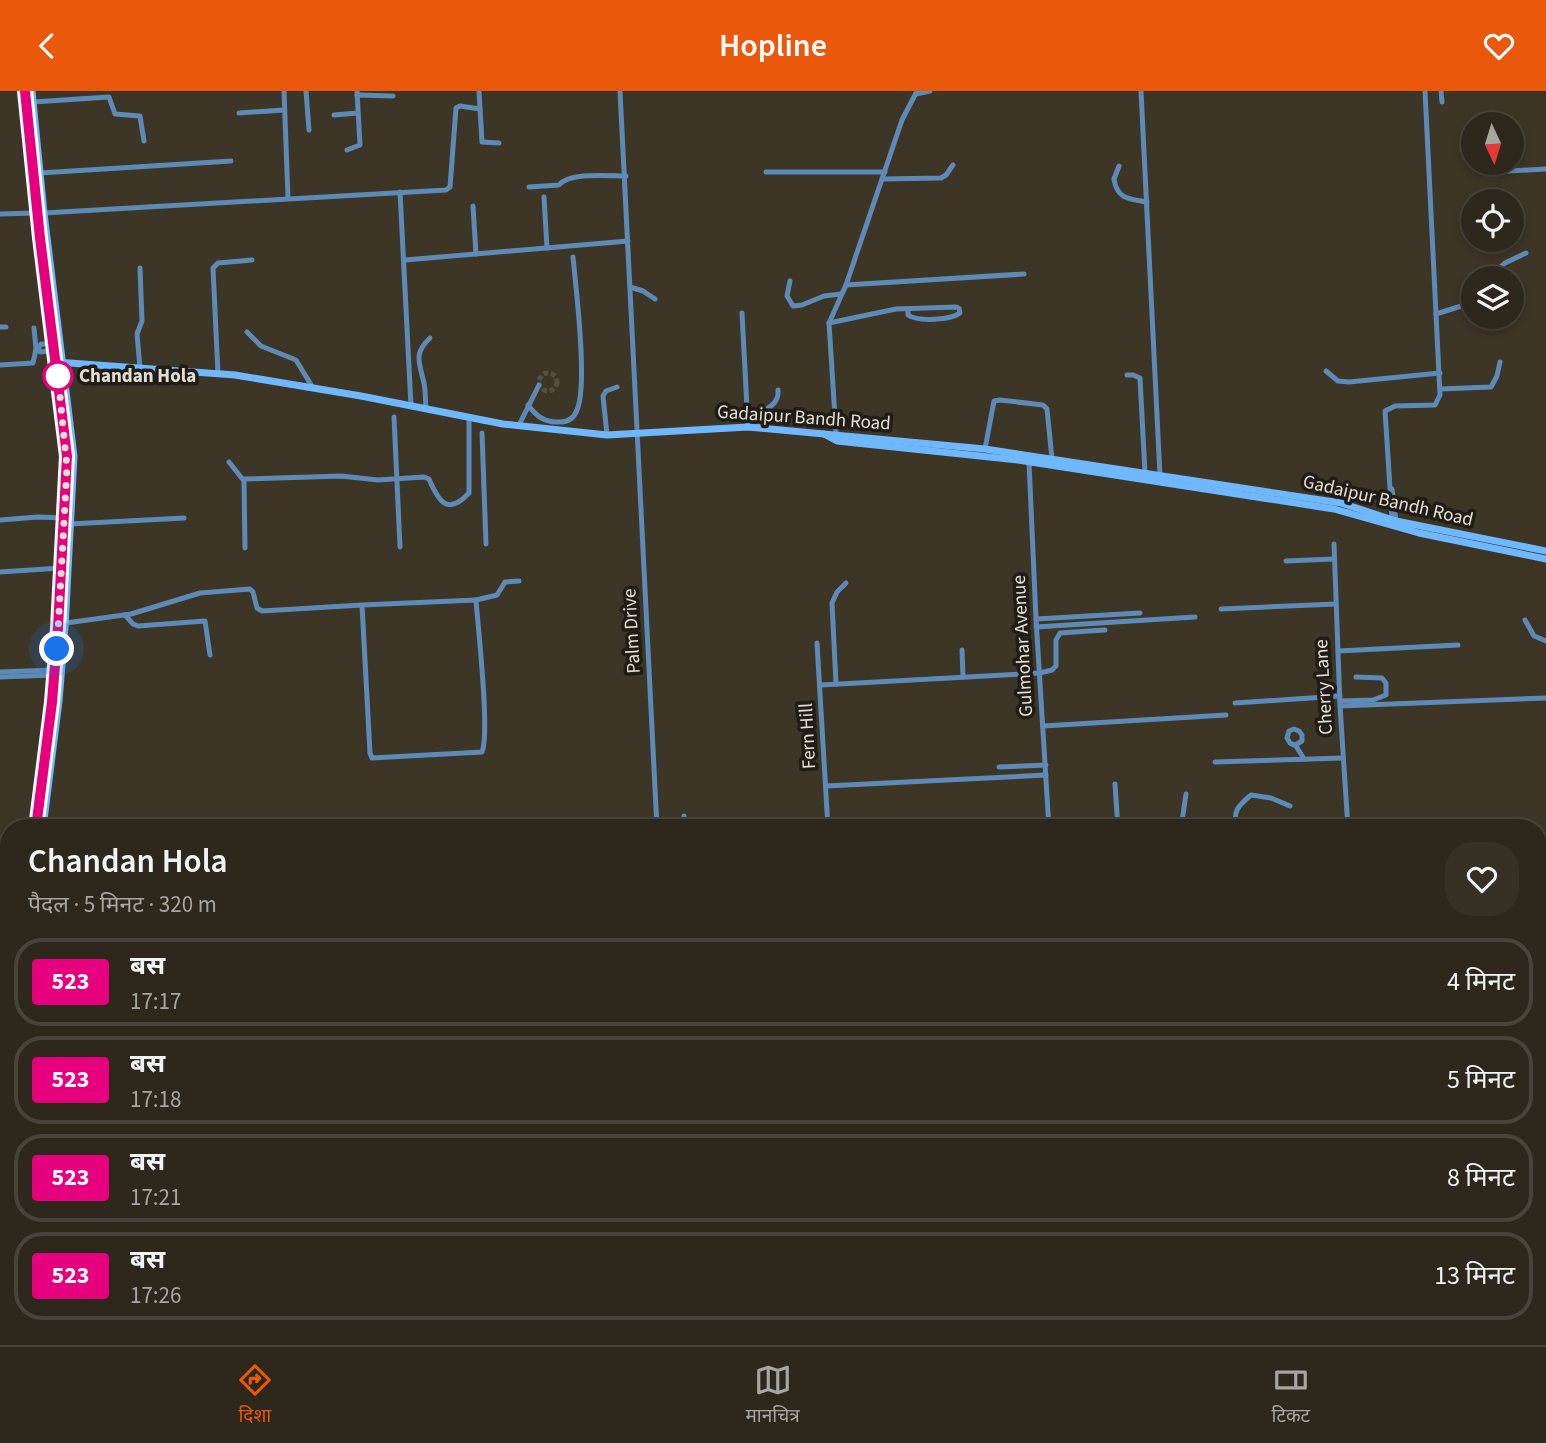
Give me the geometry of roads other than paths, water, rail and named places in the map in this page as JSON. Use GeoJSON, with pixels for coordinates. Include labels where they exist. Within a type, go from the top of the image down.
{"type":"FeatureCollection","features":[{"type":"Feature","properties":{"kind":"street"},"geometry":{"type":"LineString","coordinates":[[25,91],[74,456],[61,568],[55,673],[37,819]]}},
{"type":"Feature","properties":{"kind":"street"},"geometry":{"type":"LineString","coordinates":[[32,91],[40,173],[40,213],[54,347],[60,362]]}},
{"type":"Feature","properties":{"kind":"street"},"geometry":{"type":"LineString","coordinates":[[284,91],[288,198]]}},
{"type":"Feature","properties":{"kind":"street"},"geometry":{"type":"LineString","coordinates":[[306,91],[309,130]]}},
{"type":"Feature","properties":{"kind":"street"},"geometry":{"type":"LineString","coordinates":[[479,91],[482,142],[499,143]]}},
{"type":"Feature","properties":{"kind":"street","name":"Palm Drive"},"geometry":{"type":"LineString","coordinates":[[620,91],[657,819]]}},
{"type":"Feature","properties":{"kind":"street"},"geometry":{"type":"LineString","coordinates":[[836,433],[829,323],[846,285],[902,120],[916,92],[930,91]]}},
{"type":"Feature","properties":{"kind":"street"},"geometry":{"type":"LineString","coordinates":[[1141,91],[1160,476]]}},
{"type":"Feature","properties":{"kind":"street"},"geometry":{"type":"LineString","coordinates":[[1394,520],[1385,411],[1395,406],[1437,404],[1440,389],[1424,91]]}},
{"type":"Feature","properties":{"kind":"street"},"geometry":{"type":"LineString","coordinates":[[1441,91],[1442,101]]}},
{"type":"Feature","properties":{"kind":"street"},"geometry":{"type":"LineString","coordinates":[[347,150],[360,145],[357,93],[393,96]]}},
{"type":"Feature","properties":{"kind":"street"},"geometry":{"type":"LineString","coordinates":[[33,101],[108,97],[115,114],[140,116],[144,141]]}},
{"type":"Feature","properties":{"kind":"street"},"geometry":{"type":"LineString","coordinates":[[0,214],[449,188],[456,109],[460,106],[480,109]]}},
{"type":"Feature","properties":{"kind":"street"},"geometry":{"type":"LineString","coordinates":[[239,113],[284,110]]}},
{"type":"Feature","properties":{"kind":"street"},"geometry":{"type":"LineString","coordinates":[[334,115],[358,113]]}},
{"type":"Feature","properties":{"kind":"street"},"geometry":{"type":"LineString","coordinates":[[40,173],[231,161]]}},
{"type":"Feature","properties":{"kind":"street"},"geometry":{"type":"LineString","coordinates":[[766,172],[941,178],[953,165]]}},
{"type":"Feature","properties":{"kind":"street"},"geometry":{"type":"LineString","coordinates":[[1119,166],[1114,179],[1119,193],[1128,199],[1147,202]]}},
{"type":"Feature","properties":{"kind":"street"},"geometry":{"type":"LineString","coordinates":[[1524,170],[1546,169]]}},
{"type":"Feature","properties":{"kind":"street"},"geometry":{"type":"LineString","coordinates":[[529,187],[559,185],[564,179],[625,176]]}},
{"type":"Feature","properties":{"kind":"street"},"geometry":{"type":"LineString","coordinates":[[400,192],[411,407]]}},
{"type":"Feature","properties":{"kind":"street"},"geometry":{"type":"LineString","coordinates":[[544,197],[547,248]]}},
{"type":"Feature","properties":{"kind":"street"},"geometry":{"type":"LineString","coordinates":[[473,206],[476,254]]}},
{"type":"Feature","properties":{"kind":"street"},"geometry":{"type":"LineString","coordinates":[[405,260],[628,241]]}},
{"type":"Feature","properties":{"kind":"street"},"geometry":{"type":"LineString","coordinates":[[1502,266],[1526,253]]}},
{"type":"Feature","properties":{"kind":"street"},"geometry":{"type":"LineString","coordinates":[[528,405],[539,418],[552,422],[571,419],[578,409],[581,370],[573,257]]}},
{"type":"Feature","properties":{"kind":"street"},"geometry":{"type":"LineString","coordinates":[[218,374],[213,268],[218,264],[253,260]]}},
{"type":"Feature","properties":{"kind":"street"},"geometry":{"type":"LineString","coordinates":[[140,268],[142,321],[137,339],[140,368]]}},
{"type":"Feature","properties":{"kind":"street"},"geometry":{"type":"LineString","coordinates":[[846,285],[1024,274]]}},
{"type":"Feature","properties":{"kind":"street"},"geometry":{"type":"LineString","coordinates":[[790,281],[787,296],[793,306],[824,296],[841,294]]}},
{"type":"Feature","properties":{"kind":"street"},"geometry":{"type":"LineString","coordinates":[[630,287],[655,299]]}},
{"type":"Feature","properties":{"kind":"street"},"geometry":{"type":"LineString","coordinates":[[1436,314],[1461,306]]}},
{"type":"Feature","properties":{"kind":"street"},"geometry":{"type":"LineString","coordinates":[[829,323],[890,310],[908,309],[956,307],[960,308],[960,313],[954,317],[913,318],[908,315],[908,309]]}},
{"type":"Feature","properties":{"kind":"street"},"geometry":{"type":"LineString","coordinates":[[742,313],[748,426]]}},
{"type":"Feature","properties":{"kind":"street"},"geometry":{"type":"LineString","coordinates":[[0,365],[33,363],[37,349],[34,328]]}},
{"type":"Feature","properties":{"kind":"street"},"geometry":{"type":"LineString","coordinates":[[247,332],[261,346],[296,360],[313,388]]}},
{"type":"Feature","properties":{"kind":"street"},"geometry":{"type":"LineString","coordinates":[[426,409],[418,355],[419,349],[430,338]]}},
{"type":"Feature","properties":{"kind":"street"},"geometry":{"type":"LineString","coordinates":[[37,349],[42,352],[54,347]]}},
{"type":"Feature","properties":{"kind":"street","name":"Gadaipur Bandh Road"},"geometry":{"type":"LineString","coordinates":[[60,362],[218,374],[519,425],[607,435],[748,426],[985,449],[1341,503],[1394,520],[1546,552]]}},
{"type":"Feature","properties":{"kind":"street"},"geometry":{"type":"LineString","coordinates":[[1440,389],[1490,387],[1497,376],[1500,362]]}},
{"type":"Feature","properties":{"kind":"street"},"geometry":{"type":"LineString","coordinates":[[1326,371],[1338,381],[1349,382],[1440,373]]}},
{"type":"Feature","properties":{"kind":"street"},"geometry":{"type":"LineString","coordinates":[[1127,375],[1140,378],[1144,473]]}},
{"type":"Feature","properties":{"kind":"street"},"geometry":{"type":"LineString","coordinates":[[519,425],[539,385]]}},
{"type":"Feature","properties":{"kind":"street"},"geometry":{"type":"LineString","coordinates":[[607,435],[604,394],[617,387]]}},
{"type":"Feature","properties":{"kind":"street"},"geometry":{"type":"LineString","coordinates":[[758,427],[760,413],[773,406],[778,390]]}},
{"type":"Feature","properties":{"kind":"street"},"geometry":{"type":"LineString","coordinates":[[985,449],[994,401],[1043,405],[1047,412],[1052,459]]}},
{"type":"Feature","properties":{"kind":"street"},"geometry":{"type":"LineString","coordinates":[[394,417],[400,547]]}},
{"type":"Feature","properties":{"kind":"street"},"geometry":{"type":"LineString","coordinates":[[469,417],[469,493]]}},
{"type":"Feature","properties":{"kind":"street"},"geometry":{"type":"LineString","coordinates":[[482,433],[486,544]]}},
{"type":"Feature","properties":{"kind":"street"},"geometry":{"type":"LineString","coordinates":[[824,434],[837,441],[1030,462],[1339,510],[1419,533],[1546,552]]}},
{"type":"Feature","properties":{"kind":"street"},"geometry":{"type":"LineString","coordinates":[[229,462],[233,470],[244,479],[361,476],[397,479],[421,476],[429,478],[438,499],[444,503],[459,502],[469,493],[484,492]]}},
{"type":"Feature","properties":{"kind":"street","name":"Gulmohar Avenue"},"geometry":{"type":"LineString","coordinates":[[1030,462],[1036,627],[1048,819]]}},
{"type":"Feature","properties":{"kind":"street"},"geometry":{"type":"LineString","coordinates":[[244,479],[245,548]]}},
{"type":"Feature","properties":{"kind":"street"},"geometry":{"type":"LineString","coordinates":[[0,520],[38,517],[67,521],[184,518]]}},
{"type":"Feature","properties":{"kind":"street"},"geometry":{"type":"LineString","coordinates":[[44,819],[66,623],[67,521]]}},
{"type":"Feature","properties":{"kind":"street","name":"Cherry Lane"},"geometry":{"type":"LineString","coordinates":[[1334,544],[1347,819]]}},
{"type":"Feature","properties":{"kind":"street"},"geometry":{"type":"LineString","coordinates":[[1286,561],[1334,559]]}},
{"type":"Feature","properties":{"kind":"street"},"geometry":{"type":"LineString","coordinates":[[0,572],[61,568]]}},
{"type":"Feature","properties":{"kind":"street"},"geometry":{"type":"LineString","coordinates":[[66,623],[125,615],[200,593],[250,589],[257,608],[262,611],[476,600],[497,595],[505,582],[519,581]]}},
{"type":"Feature","properties":{"kind":"street"},"geometry":{"type":"LineString","coordinates":[[836,684],[832,603],[837,592],[846,583]]}},
{"type":"Feature","properties":{"kind":"street"},"geometry":{"type":"LineString","coordinates":[[362,605],[370,753],[372,758],[377,759],[482,752],[484,709],[476,600]]}},
{"type":"Feature","properties":{"kind":"street"},"geometry":{"type":"LineString","coordinates":[[1221,609],[1336,604]]}},
{"type":"Feature","properties":{"kind":"street"},"geometry":{"type":"LineString","coordinates":[[1036,619],[1140,613]]}},
{"type":"Feature","properties":{"kind":"street"},"geometry":{"type":"LineString","coordinates":[[125,615],[138,626],[205,621],[210,655]]}},
{"type":"Feature","properties":{"kind":"street"},"geometry":{"type":"LineString","coordinates":[[1036,627],[1195,618]]}},
{"type":"Feature","properties":{"kind":"street"},"geometry":{"type":"LineString","coordinates":[[1525,620],[1534,636],[1546,641]]}},
{"type":"Feature","properties":{"kind":"street"},"geometry":{"type":"LineString","coordinates":[[821,685],[1040,673],[1056,666],[1057,636],[1060,633],[1105,630]]}},
{"type":"Feature","properties":{"kind":"street","name":"Fern Hill"},"geometry":{"type":"LineString","coordinates":[[817,643],[828,819]]}},
{"type":"Feature","properties":{"kind":"street"},"geometry":{"type":"LineString","coordinates":[[1338,651],[1458,645]]}},
{"type":"Feature","properties":{"kind":"street"},"geometry":{"type":"LineString","coordinates":[[962,650],[963,677]]}},
{"type":"Feature","properties":{"kind":"street"},"geometry":{"type":"LineString","coordinates":[[0,675],[55,673]]}},
{"type":"Feature","properties":{"kind":"street"},"geometry":{"type":"LineString","coordinates":[[1340,701],[1373,700],[1386,695],[1386,683],[1382,678],[1356,677]]}},
{"type":"Feature","properties":{"kind":"street"},"geometry":{"type":"LineString","coordinates":[[1235,703],[1546,698]]}},
{"type":"Feature","properties":{"kind":"street"},"geometry":{"type":"LineString","coordinates":[[1043,726],[1226,715]]}},
{"type":"Feature","properties":{"kind":"street"},"geometry":{"type":"LineString","coordinates":[[1295,745],[1304,759]]}},
{"type":"Feature","properties":{"kind":"street"},"geometry":{"type":"LineString","coordinates":[[1215,762],[1343,758]]}},
{"type":"Feature","properties":{"kind":"street"},"geometry":{"type":"LineString","coordinates":[[999,767],[1046,765]]}},
{"type":"Feature","properties":{"kind":"street"},"geometry":{"type":"LineString","coordinates":[[826,786],[1046,775]]}},
{"type":"Feature","properties":{"kind":"street"},"geometry":{"type":"LineString","coordinates":[[1115,785],[1117,819]]}},
{"type":"Feature","properties":{"kind":"street"},"geometry":{"type":"LineString","coordinates":[[1182,819],[1186,794]]}},
{"type":"Feature","properties":{"kind":"street"},"geometry":{"type":"LineString","coordinates":[[1235,819],[1237,808],[1253,795],[1290,806]]}},
{"type":"Feature","properties":{"kind":"tunnel"},"geometry":{"type":"LineString","coordinates":[[544,373],[552,373],[557,382],[555,389],[544,391],[539,386],[539,378],[544,373]]}},
{"type":"Feature","properties":{"kind":"place","name":"Chandan Hola"},"geometry":{"type":"Point","coordinates":[58,376]}}]}
